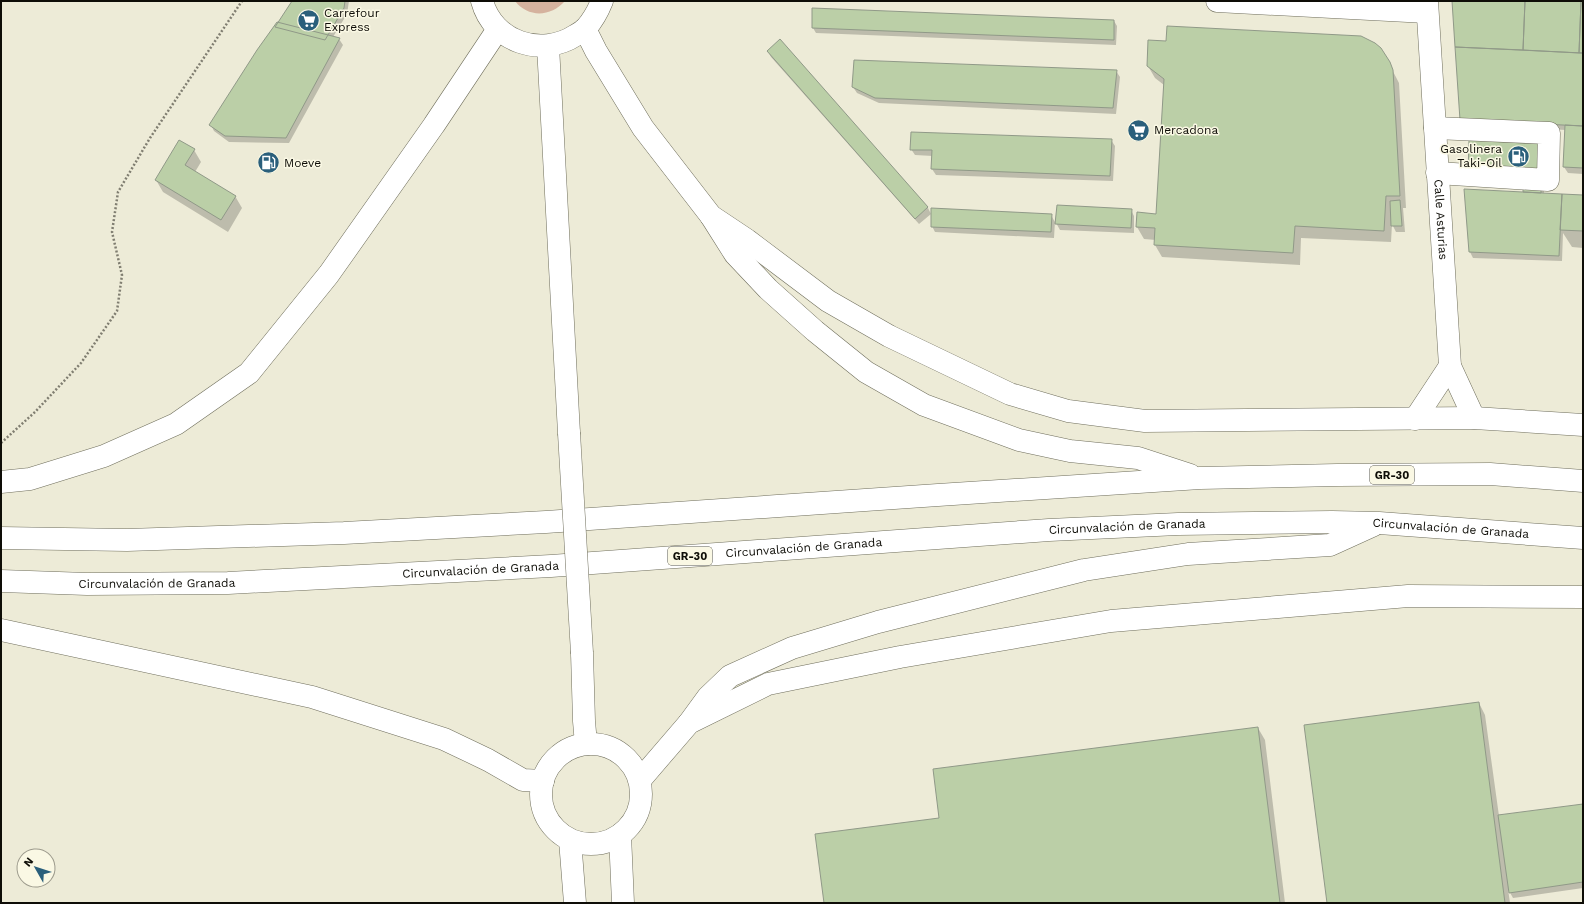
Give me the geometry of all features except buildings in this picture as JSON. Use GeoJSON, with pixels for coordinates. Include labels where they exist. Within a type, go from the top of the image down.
{"type":"FeatureCollection","features":[{"type":"Feature","properties":{"kind":"main road"},"geometry":{"type":"LineString","coordinates":[[482,1],[484,9],[498,29],[513,40],[530,46],[548,46],[568,40],[585,29],[596,15],[602,1]]}},
{"type":"Feature","properties":{"kind":"main road"},"geometry":{"type":"LineString","coordinates":[[1217,1],[1427,7]]}},
{"type":"Feature","properties":{"kind":"main road","name":"Calle Asturias"},"geometry":{"type":"LineString","coordinates":[[1427,7],[1450,366],[1474,418]]}},
{"type":"Feature","properties":{"kind":"main road"},"geometry":{"type":"LineString","coordinates":[[1,482],[30,479],[104,456],[176,424],[250,372],[329,274],[434,125],[498,29]]}},
{"type":"Feature","properties":{"kind":"main road"},"geometry":{"type":"LineString","coordinates":[[585,29],[643,128],[711,216],[735,254],[768,289],[815,331],[866,372],[924,405],[1018,440],[1070,451],[1138,458],[1200,478]]}},
{"type":"Feature","properties":{"kind":"main road"},"geometry":{"type":"LineString","coordinates":[[548,46],[586,744]]}},
{"type":"Feature","properties":{"kind":"main road"},"geometry":{"type":"LineString","coordinates":[[1435,128],[1549,133],[1548,180],[1437,173]]}},
{"type":"Feature","properties":{"kind":"main road"},"geometry":{"type":"LineString","coordinates":[[711,216],[747,240],[828,301],[888,336],[1010,394],[1068,411],[1145,421],[1474,418],[1583,425]]}},
{"type":"Feature","properties":{"kind":"main road"},"geometry":{"type":"LineString","coordinates":[[1415,419],[1450,366]]}},
{"type":"Feature","properties":{"kind":"main road","name":"GR-30"},"geometry":{"type":"LineString","coordinates":[[1,538],[127,540],[344,533],[546,522],[938,494],[1200,478],[1490,474],[1583,482]]}},
{"type":"Feature","properties":{"kind":"main road","name":"Circunvalación de Granada"},"geometry":{"type":"LineString","coordinates":[[1,581],[87,584],[228,583],[566,565],[1049,530],[1186,524],[1332,522],[1380,523],[1583,538]]}},
{"type":"Feature","properties":{"kind":"main road"},"geometry":{"type":"LineString","coordinates":[[640,780],[689,723],[708,697],[730,676],[792,648],[878,622],[1084,570],[1188,554],[1330,546],[1380,523]]}},
{"type":"Feature","properties":{"kind":"main road"},"geometry":{"type":"LineString","coordinates":[[689,723],[768,684],[900,657],[1111,621],[1408,596],[1583,597]]}},
{"type":"Feature","properties":{"kind":"main road"},"geometry":{"type":"LineString","coordinates":[[1,630],[312,697],[444,739],[488,760],[523,780],[543,781]]}},
{"type":"Feature","properties":{"kind":"main road"},"geometry":{"type":"LineString","coordinates":[[586,744],[600,744],[625,756],[634,767],[640,780],[641,796],[639,811],[631,824],[620,835],[604,842],[587,844],[570,840],[559,832],[550,821],[544,809],[541,795],[543,781],[549,768],[559,756],[572,748],[586,744]]}},
{"type":"Feature","properties":{"kind":"main road"},"geometry":{"type":"LineString","coordinates":[[620,835],[623,903]]}},
{"type":"Feature","properties":{"kind":"main road"},"geometry":{"type":"LineString","coordinates":[[570,840],[575,903]]}},
{"type":"Feature","properties":{"kind":"path"},"geometry":{"type":"LineString","coordinates":[[1,443],[35,412],[81,363],[117,311],[122,275],[112,232],[118,192],[150,138],[242,1]]}},
{"type":"Feature","properties":{"kind":"shaded area"},"geometry":{"type":"Polygon","coordinates":[[[515,1],[565,1],[553,10],[546,13],[533,13],[520,7],[515,1]]]}},
{"type":"Feature","properties":{"kind":"place","name":"Carrefour Express"},"geometry":{"type":"Point","coordinates":[308,20]}},
{"type":"Feature","properties":{"kind":"place","name":"Mercadona"},"geometry":{"type":"Point","coordinates":[1139,130]}},
{"type":"Feature","properties":{"kind":"place","name":"Gasolinera Taki-Oil"},"geometry":{"type":"Point","coordinates":[1518,156]}},
{"type":"Feature","properties":{"kind":"place","name":"Moeve"},"geometry":{"type":"Point","coordinates":[268,163]}}]}
